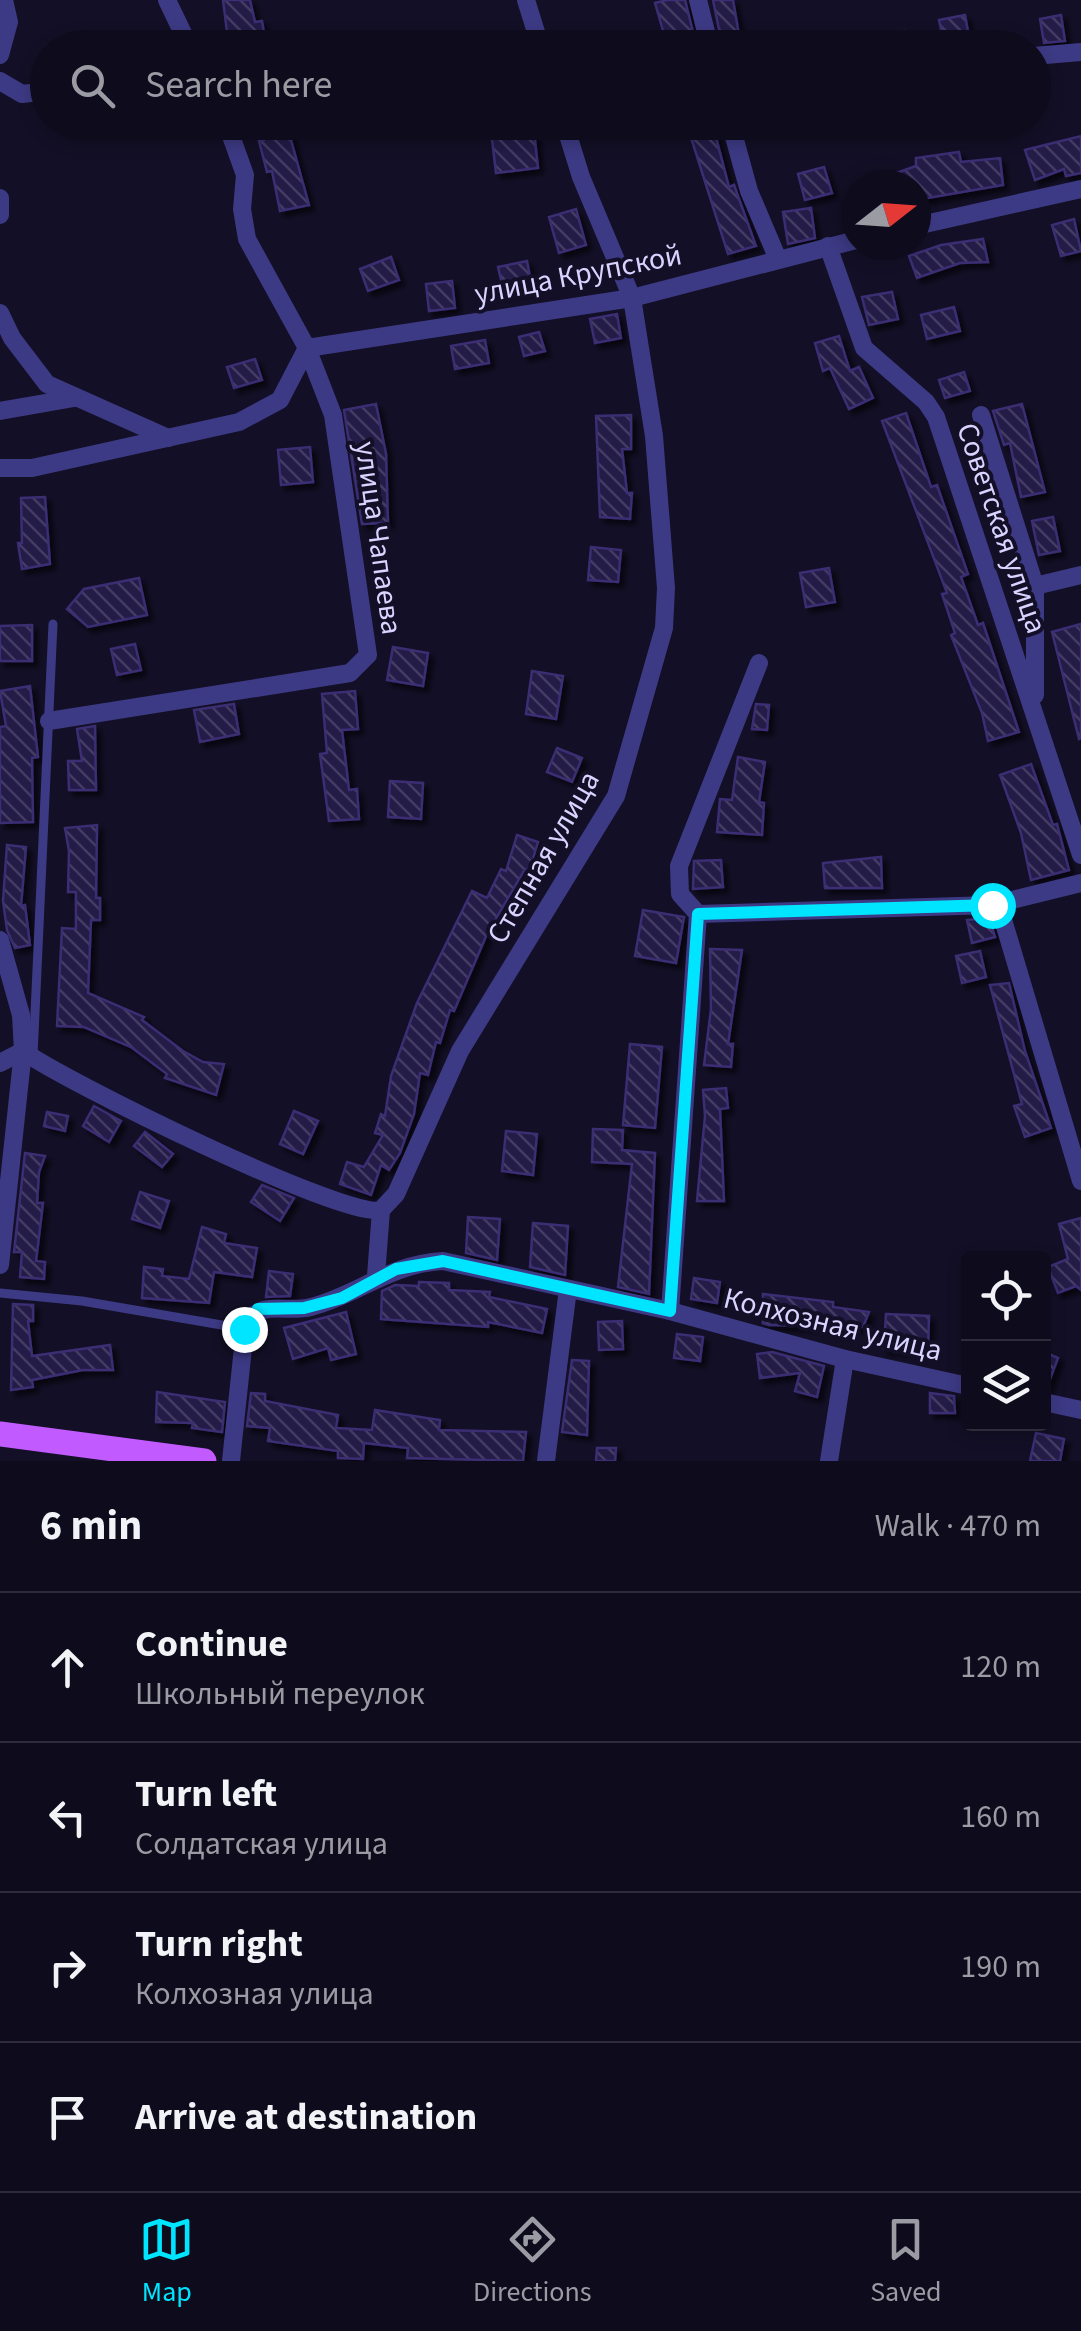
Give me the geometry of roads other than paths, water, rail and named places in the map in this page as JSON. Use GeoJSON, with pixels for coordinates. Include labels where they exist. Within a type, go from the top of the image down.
{"type":"FeatureCollection","features":[{"type":"Feature","properties":{"kind":"main road"},"geometry":{"type":"LineString","coordinates":[[0,1434],[204,1461]]}},
{"type":"Feature","properties":{"kind":"street"},"geometry":{"type":"LineString","coordinates":[[0,56],[8,22],[4,0]]}},
{"type":"Feature","properties":{"kind":"street"},"geometry":{"type":"LineString","coordinates":[[167,0],[182,30]]}},
{"type":"Feature","properties":{"kind":"street"},"geometry":{"type":"LineString","coordinates":[[526,0],[535,30]]}},
{"type":"Feature","properties":{"kind":"street"},"geometry":{"type":"LineString","coordinates":[[698,0],[706,30]]}},
{"type":"Feature","properties":{"kind":"street"},"geometry":{"type":"LineString","coordinates":[[1051,55],[1081,52]]}},
{"type":"Feature","properties":{"kind":"street"},"geometry":{"type":"LineString","coordinates":[[0,81],[22,94],[30,93]]}},
{"type":"Feature","properties":{"kind":"street","name":"улица Чапаева"},"geometry":{"type":"LineString","coordinates":[[50,721],[350,673],[365,663],[370,646],[333,415],[307,348],[247,239],[242,209],[245,175],[232,140]]}},
{"type":"Feature","properties":{"kind":"street","name":"Степная улица"},"geometry":{"type":"LineString","coordinates":[[381,1210],[396,1194],[460,1051],[616,796],[664,628],[666,588],[654,436],[632,298],[570,140]]}},
{"type":"Feature","properties":{"kind":"street"},"geometry":{"type":"LineString","coordinates":[[735,140],[749,191],[776,257]]}},
{"type":"Feature","properties":{"kind":"street"},"geometry":{"type":"LineString","coordinates":[[931,223],[1081,189]]}},
{"type":"Feature","properties":{"kind":"street"},"geometry":{"type":"LineString","coordinates":[[0,198],[0,215]]}},
{"type":"Feature","properties":{"kind":"street","name":"улица Крупской"},"geometry":{"type":"LineString","coordinates":[[307,348],[632,298],[776,257],[841,243]]}},
{"type":"Feature","properties":{"kind":"street","name":"Советская улица"},"geometry":{"type":"LineString","coordinates":[[828,246],[864,348],[926,402],[936,417],[1081,855]]}},
{"type":"Feature","properties":{"kind":"street"},"geometry":{"type":"LineString","coordinates":[[0,313],[12,338],[47,384],[168,438]]}},
{"type":"Feature","properties":{"kind":"street"},"geometry":{"type":"LineString","coordinates":[[0,468],[32,468],[239,422],[280,400],[307,348]]}},
{"type":"Feature","properties":{"kind":"street"},"geometry":{"type":"LineString","coordinates":[[0,410],[74,398]]}},
{"type":"Feature","properties":{"kind":"street"},"geometry":{"type":"LineString","coordinates":[[981,414],[1035,586],[1035,713]]}},
{"type":"Feature","properties":{"kind":"street"},"geometry":{"type":"LineString","coordinates":[[1035,586],[1081,575]]}},
{"type":"Feature","properties":{"kind":"street"},"geometry":{"type":"LineString","coordinates":[[670,1311],[698,914],[680,894],[679,866],[759,663]]}},
{"type":"Feature","properties":{"kind":"street"},"geometry":{"type":"LineString","coordinates":[[698,914],[998,903],[1081,884]]}},
{"type":"Feature","properties":{"kind":"street"},"geometry":{"type":"LineString","coordinates":[[998,903],[1081,1181]]}},
{"type":"Feature","properties":{"kind":"street"},"geometry":{"type":"LineString","coordinates":[[0,940],[28,1054],[0,1265]]}},
{"type":"Feature","properties":{"kind":"street"},"geometry":{"type":"LineString","coordinates":[[0,1064],[28,1054],[287,1183],[360,1211],[381,1210],[376,1276]]}},
{"type":"Feature","properties":{"kind":"street","name":"Колхозная улица"},"geometry":{"type":"LineString","coordinates":[[244,1329],[258,1309],[314,1306],[342,1298],[376,1276],[443,1261],[670,1311],[845,1359],[961,1384]]}},
{"type":"Feature","properties":{"kind":"street"},"geometry":{"type":"LineString","coordinates":[[546,1461],[568,1289]]}},
{"type":"Feature","properties":{"kind":"street"},"geometry":{"type":"LineString","coordinates":[[231,1461],[244,1329]]}},
{"type":"Feature","properties":{"kind":"street"},"geometry":{"type":"LineString","coordinates":[[828,1461],[845,1359]]}},
{"type":"Feature","properties":{"kind":"street"},"geometry":{"type":"LineString","coordinates":[[1051,1404],[1081,1410]]}},
{"type":"Feature","properties":{"kind":"lane"},"geometry":{"type":"LineString","coordinates":[[28,1054],[54,624]]}},
{"type":"Feature","properties":{"kind":"lane"},"geometry":{"type":"LineString","coordinates":[[0,1292],[82,1301],[244,1329]]}}]}
